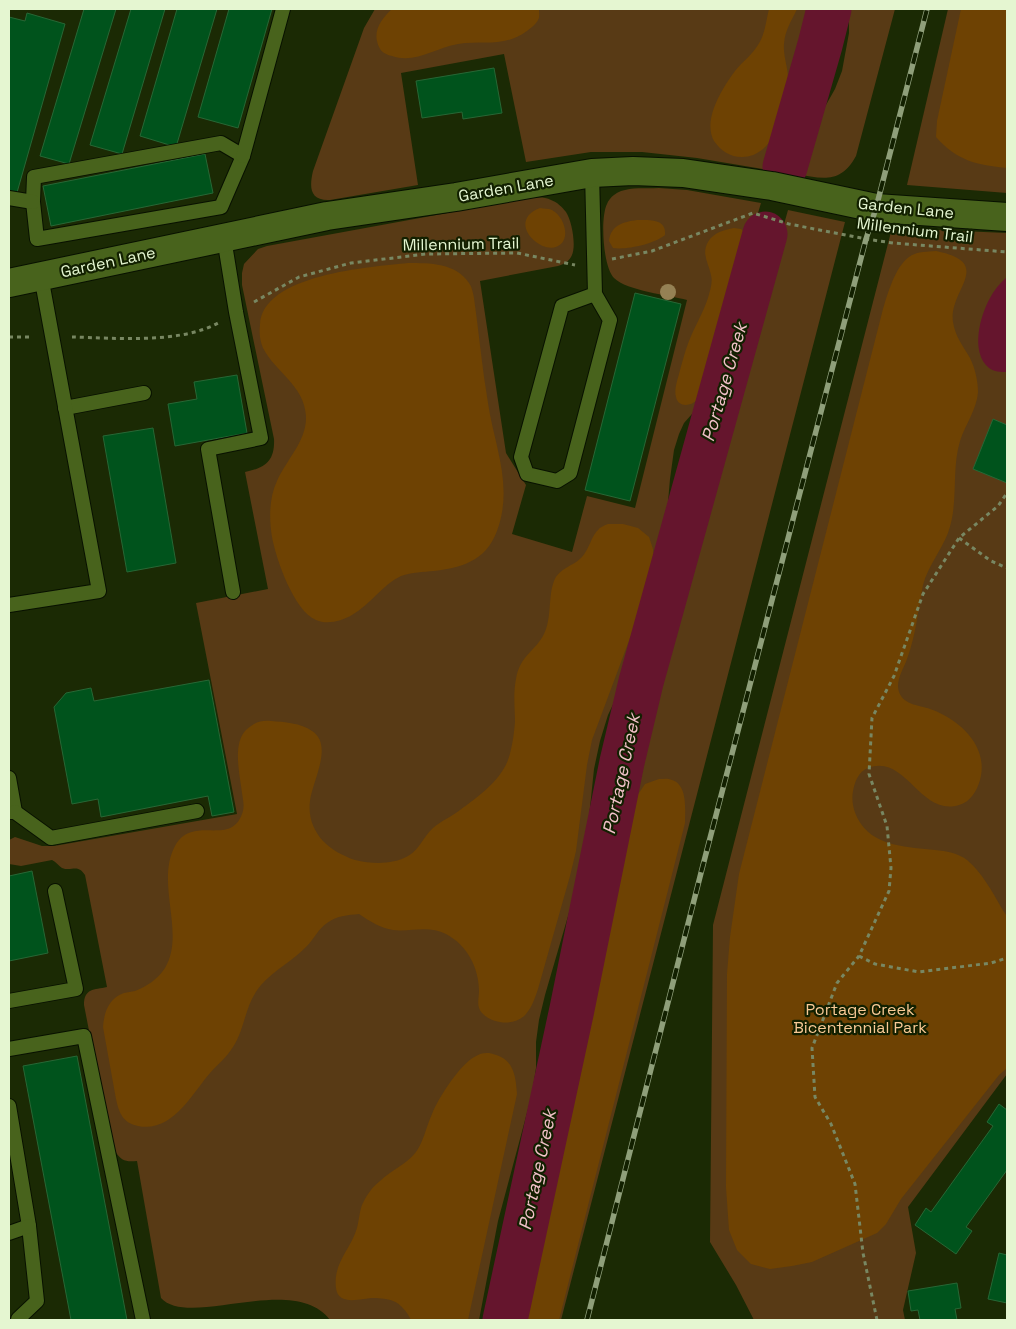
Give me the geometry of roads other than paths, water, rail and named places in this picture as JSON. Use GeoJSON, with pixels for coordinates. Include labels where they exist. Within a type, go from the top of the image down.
{"type":"FeatureCollection","features":[{"type":"Feature","properties":{"kind":"street","name":"Garden Lane"},"geometry":{"type":"LineString","coordinates":[[9,283],[327,216],[456,197],[592,173],[633,171],[683,173],[772,186],[876,208],[1007,217]]}},
{"type":"Feature","properties":{"kind":"lane"},"geometry":{"type":"LineString","coordinates":[[243,156],[221,143],[34,177],[33,202],[37,239],[221,207],[243,156],[282,9]]}},
{"type":"Feature","properties":{"kind":"lane"},"geometry":{"type":"LineString","coordinates":[[592,173],[596,294],[610,320],[570,473],[558,481],[527,474],[521,457],[562,306],[596,294]]}},
{"type":"Feature","properties":{"kind":"lane"},"geometry":{"type":"LineString","coordinates":[[9,198],[33,202]]}},
{"type":"Feature","properties":{"kind":"lane"},"geometry":{"type":"LineString","coordinates":[[224,238],[236,312],[261,438],[208,449],[232,592]]}},
{"type":"Feature","properties":{"kind":"lane"},"geometry":{"type":"LineString","coordinates":[[9,605],[99,590],[41,276]]}},
{"type":"Feature","properties":{"kind":"lane"},"geometry":{"type":"LineString","coordinates":[[65,408],[144,393]]}},
{"type":"Feature","properties":{"kind":"lane"},"geometry":{"type":"LineString","coordinates":[[9,778],[12,812],[51,838],[197,811]]}},
{"type":"Feature","properties":{"kind":"lane"},"geometry":{"type":"LineString","coordinates":[[9,1001],[76,989],[55,891]]}},
{"type":"Feature","properties":{"kind":"lane"},"geometry":{"type":"LineString","coordinates":[[9,1049],[84,1036],[144,1320]]}},
{"type":"Feature","properties":{"kind":"lane"},"geometry":{"type":"LineString","coordinates":[[9,1106],[29,1226],[37,1302],[18,1320]]}},
{"type":"Feature","properties":{"kind":"lane"},"geometry":{"type":"LineString","coordinates":[[9,1232],[29,1226]]}},
{"type":"Feature","properties":{"kind":"waterway","name":"Portage Creek"},"geometry":{"type":"LineString","coordinates":[[785,167],[829,9]]}},
{"type":"Feature","properties":{"kind":"waterway","name":"Portage Creek"},"geometry":{"type":"LineString","coordinates":[[505,1320],[572,1009],[622,762],[641,682],[765,234]]}},
{"type":"Feature","properties":{"kind":"railway"},"geometry":{"type":"LineString","coordinates":[[587,1320],[702,869],[927,9]]}},
{"type":"Feature","properties":{"kind":"park label","name":"Portage Creek Bicentennial Park"},"geometry":{"type":"Point","coordinates":[860,1018]}}]}
